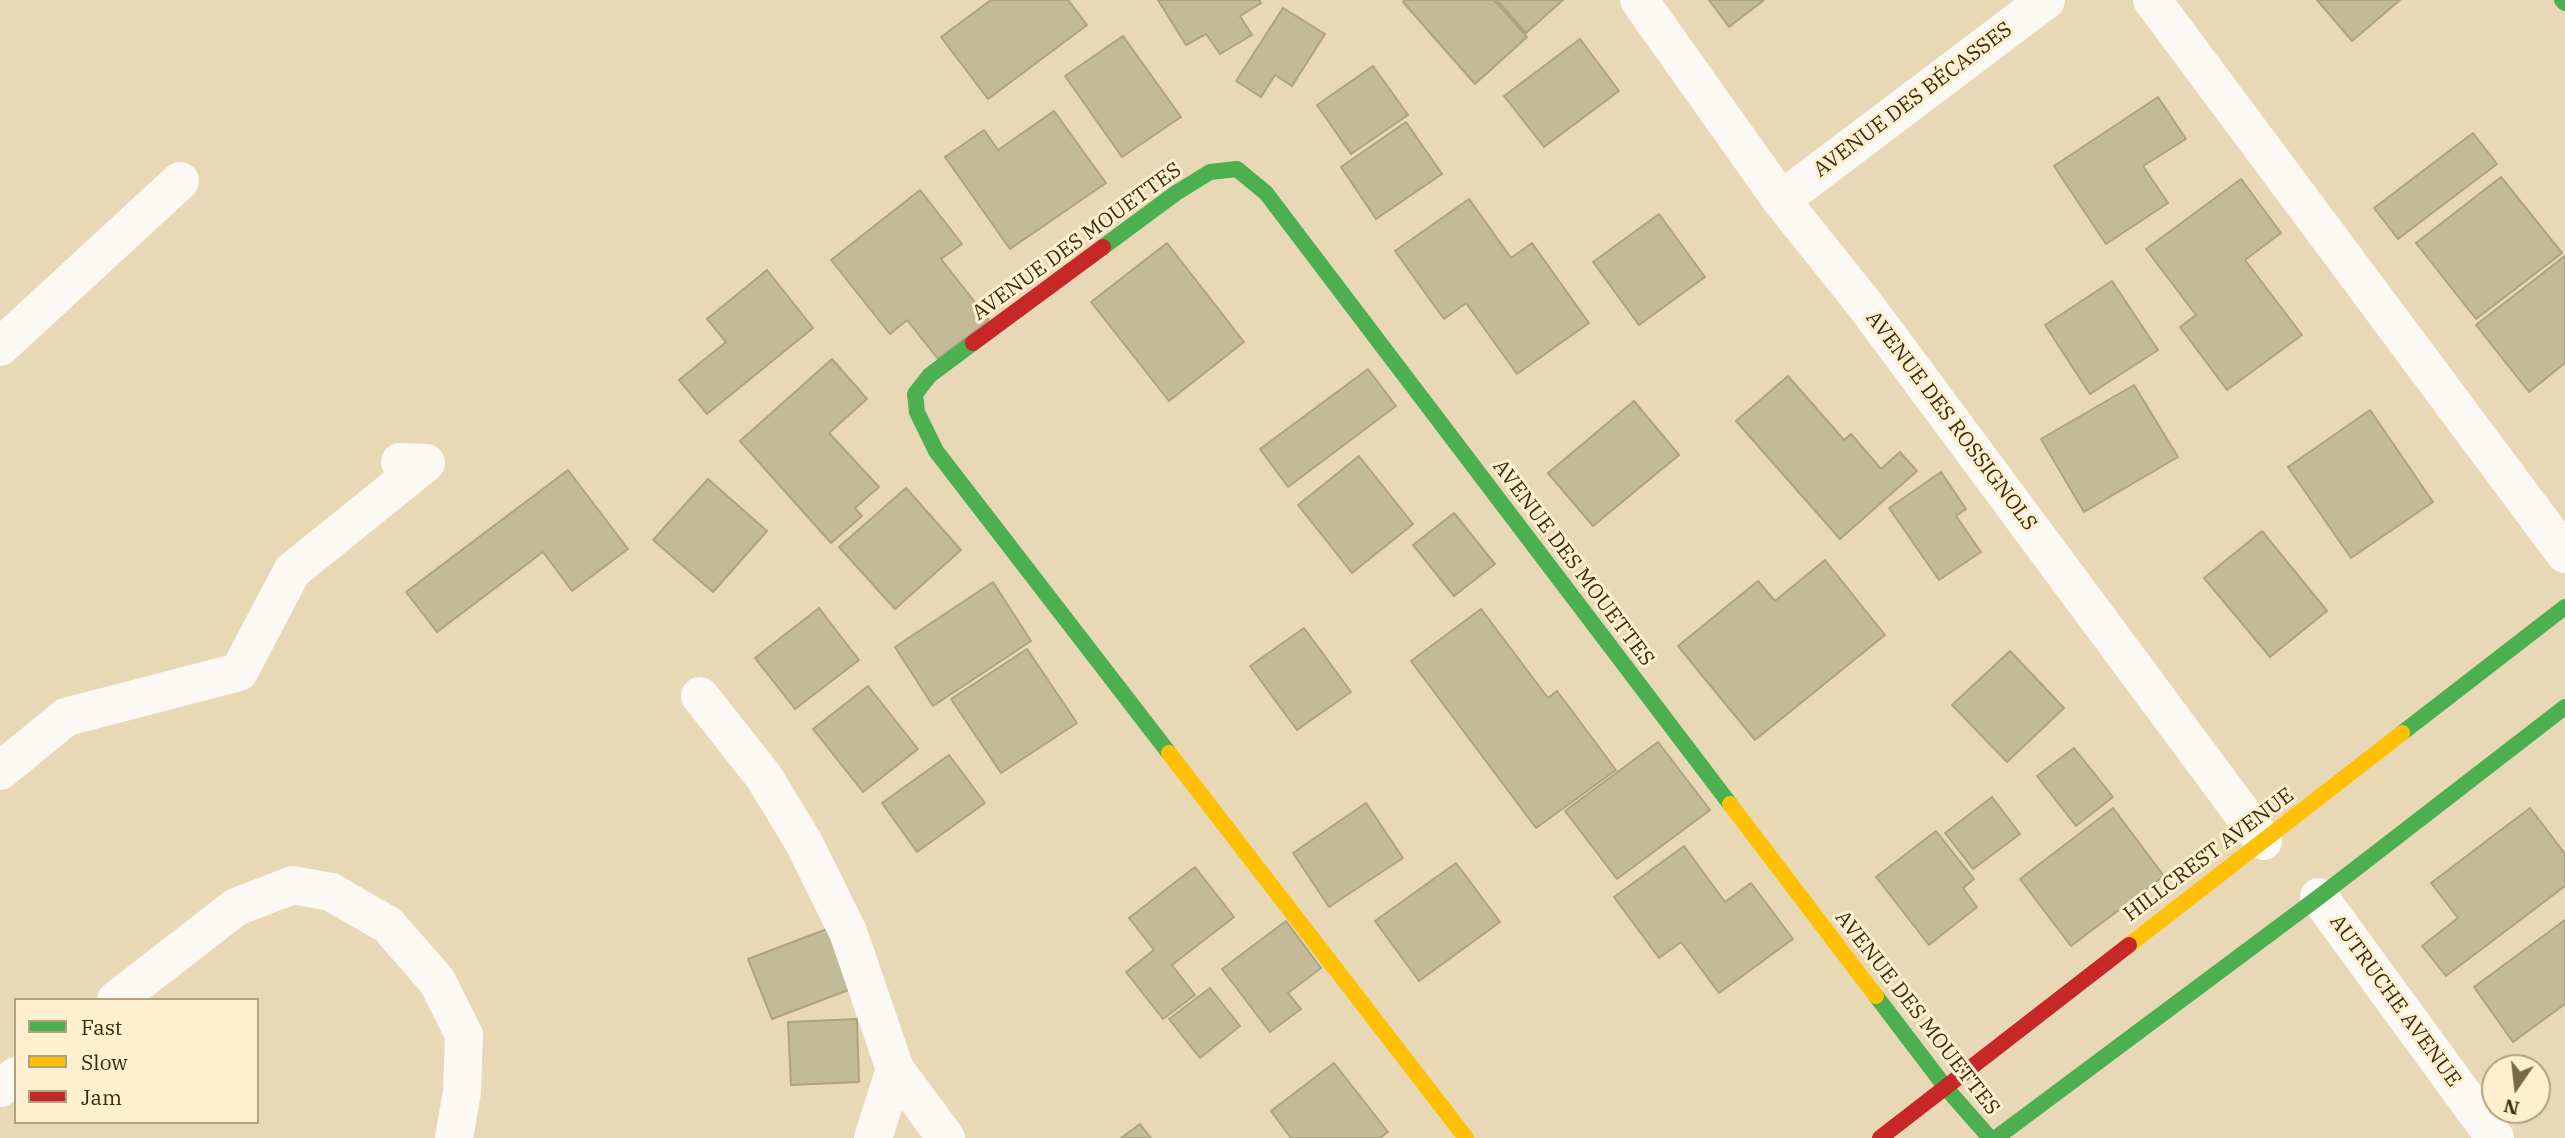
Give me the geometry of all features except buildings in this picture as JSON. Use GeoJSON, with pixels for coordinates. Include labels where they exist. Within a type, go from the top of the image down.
{"type":"FeatureCollection","features":[{"type":"Feature","properties":{"kind":"street","name":"AVENUE DES ROSSIGNOLS"},"geometry":{"type":"LineString","coordinates":[[1639,0],[1781,200],[1865,305],[2263,841]]}},
{"type":"Feature","properties":{"kind":"street","name":"AVENUE DES BÉCASSES"},"geometry":{"type":"LineString","coordinates":[[1781,200],[2046,0]]}},
{"type":"Feature","properties":{"kind":"street"},"geometry":{"type":"LineString","coordinates":[[2152,0],[2565,554]]}},
{"type":"Feature","properties":{"kind":"street","name":"AVENUE DES MOUETTES"},"geometry":{"type":"LineString","coordinates":[[1466,1138],[936,451],[917,412],[915,394],[930,375],[1176,193],[1210,173],[1237,169],[1266,193],[1946,1088],[1990,1138]]}},
{"type":"Feature","properties":{"kind":"street"},"geometry":{"type":"LineString","coordinates":[[0,347],[180,181]]}},
{"type":"Feature","properties":{"kind":"street"},"geometry":{"type":"LineString","coordinates":[[0,771],[66,717],[239,672],[292,570],[426,463],[400,462]]}},
{"type":"Feature","properties":{"kind":"street","name":"HILLCREST AVENUE"},"geometry":{"type":"LineString","coordinates":[[1880,1138],[2565,607]]}},
{"type":"Feature","properties":{"kind":"street"},"geometry":{"type":"LineString","coordinates":[[700,696],[764,777],[804,844],[848,932],[895,1069],[946,1138]]}},
{"type":"Feature","properties":{"kind":"street"},"geometry":{"type":"LineString","coordinates":[[1996,1138],[2319,897],[2565,707]]}},
{"type":"Feature","properties":{"kind":"street"},"geometry":{"type":"LineString","coordinates":[[119,998],[236,907],[293,885],[331,892],[388,925],[437,981],[464,1035],[462,1093],[454,1138]]}},
{"type":"Feature","properties":{"kind":"street","name":"AUTRUCHE AVENUE"},"geometry":{"type":"LineString","coordinates":[[2319,897],[2495,1138]]}},
{"type":"Feature","properties":{"kind":"street"},"geometry":{"type":"LineString","coordinates":[[873,1138],[895,1069]]}},
{"type":"Feature","properties":{"kind":"traffic: fast"},"geometry":{"type":"LineString","coordinates":[[2562,0],[2565,3]]}},
{"type":"Feature","properties":{"kind":"traffic: fast"},"geometry":{"type":"LineString","coordinates":[[1103,247],[1176,193],[1210,172],[1237,169],[1266,193],[1730,804]]}},
{"type":"Feature","properties":{"kind":"traffic: fast"},"geometry":{"type":"LineString","coordinates":[[973,343],[930,375],[915,394],[917,412],[936,451],[1169,753]]}},
{"type":"Feature","properties":{"kind":"traffic: fast"},"geometry":{"type":"LineString","coordinates":[[2402,733],[2565,607]]}},
{"type":"Feature","properties":{"kind":"traffic: fast"},"geometry":{"type":"LineString","coordinates":[[1996,1138],[2319,897],[2565,707]]}},
{"type":"Feature","properties":{"kind":"traffic: fast"},"geometry":{"type":"LineString","coordinates":[[1876,996],[1946,1088],[1990,1138]]}},
{"type":"Feature","properties":{"kind":"traffic: slow"},"geometry":{"type":"LineString","coordinates":[[2129,945],[2402,733]]}},
{"type":"Feature","properties":{"kind":"traffic: slow"},"geometry":{"type":"LineString","coordinates":[[1169,753],[1466,1138]]}},
{"type":"Feature","properties":{"kind":"traffic: slow"},"geometry":{"type":"LineString","coordinates":[[1730,804],[1876,996]]}},
{"type":"Feature","properties":{"kind":"traffic: jam"},"geometry":{"type":"LineString","coordinates":[[973,343],[1103,247]]}},
{"type":"Feature","properties":{"kind":"traffic: jam"},"geometry":{"type":"LineString","coordinates":[[1880,1138],[2129,945]]}}]}
